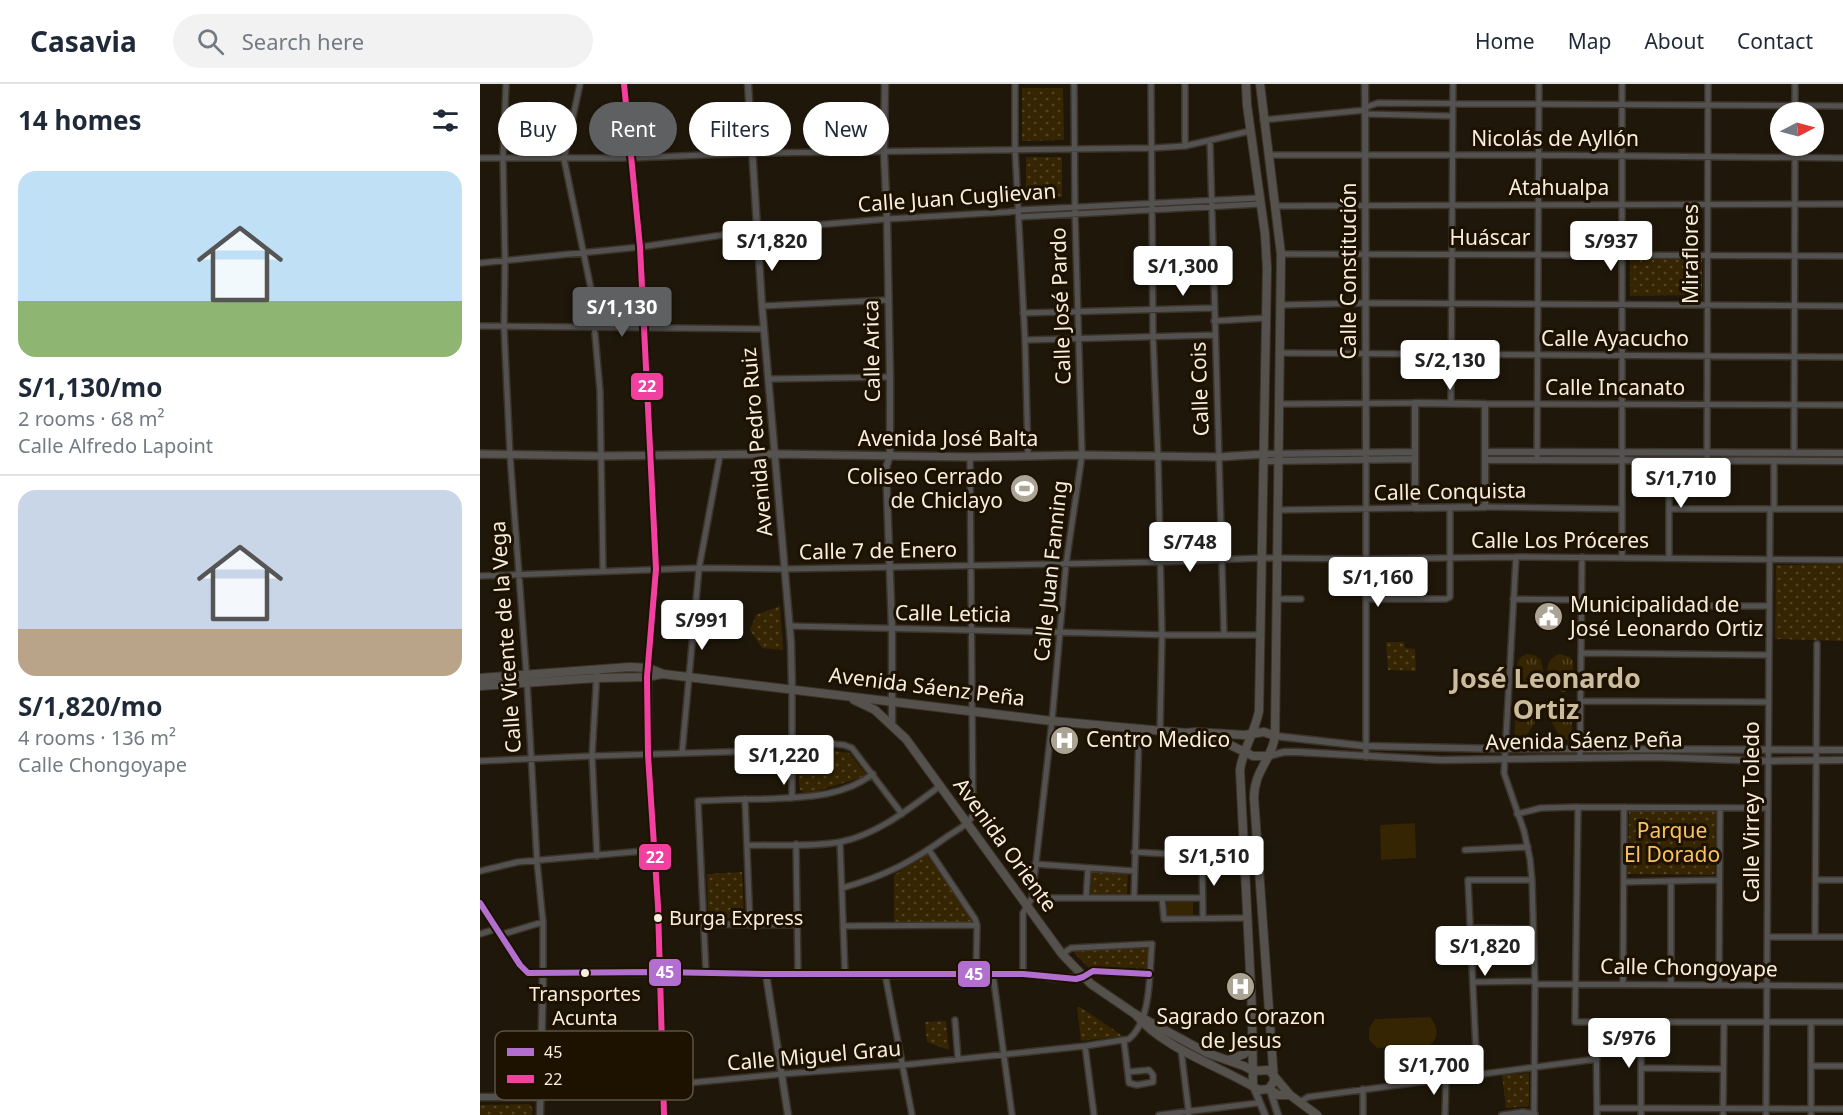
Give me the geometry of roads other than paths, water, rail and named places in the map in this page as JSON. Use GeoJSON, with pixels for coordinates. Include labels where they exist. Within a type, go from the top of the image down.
{"type":"FeatureCollection","features":[{"type":"Feature","properties":{"kind":"main road"},"geometry":{"type":"LineString","coordinates":[[1246,84],[1266,250],[1267,318],[1259,711],[1244,751],[1240,770],[1253,1086]]}},
{"type":"Feature","properties":{"kind":"main road"},"geometry":{"type":"LineString","coordinates":[[1260,84],[1281,254],[1275,736],[1269,756],[1256,778],[1254,798],[1274,1081],[1269,1089]]}},
{"type":"Feature","properties":{"kind":"main road"},"geometry":{"type":"LineString","coordinates":[[1267,318],[1280,318]]}},
{"type":"Feature","properties":{"kind":"main road","name":"Avenida José Balta"},"geometry":{"type":"LineString","coordinates":[[480,454],[970,457],[1082,455],[1264,458]]}},
{"type":"Feature","properties":{"kind":"main road","name":"Avenida Sáenz Peña"},"geometry":{"type":"LineString","coordinates":[[480,678],[663,674],[1052,721],[1186,733],[1220,740],[1253,756],[1269,756]]}},
{"type":"Feature","properties":{"kind":"main road","name":"Avenida Sáenz Peña"},"geometry":{"type":"LineString","coordinates":[[480,686],[527,678]]}},
{"type":"Feature","properties":{"kind":"main road","name":"Avenida Oriente"},"geometry":{"type":"LineString","coordinates":[[848,697],[875,710],[906,739],[1062,954],[1083,977],[1181,1049],[1259,1090],[1269,1089],[1278,1095],[1290,1095]]}},
{"type":"Feature","properties":{"kind":"main road","name":"Avenida Sáenz Peña"},"geometry":{"type":"LineString","coordinates":[[1186,733],[1251,735],[1264,732],[1275,736]]}},
{"type":"Feature","properties":{"kind":"main road","name":"Avenida Oriente"},"geometry":{"type":"LineString","coordinates":[[1143,1020],[1207,1053],[1253,1071],[1264,1069],[1273,1073]]}},
{"type":"Feature","properties":{"kind":"main road"},"geometry":{"type":"LineString","coordinates":[[1229,1060],[1244,1054],[1253,1044]]}},
{"type":"Feature","properties":{"kind":"main road"},"geometry":{"type":"LineString","coordinates":[[1273,1073],[1290,1095],[1317,1115]]}},
{"type":"Feature","properties":{"kind":"street","name":"Calle Vicente de la Vega"},"geometry":{"type":"LineString","coordinates":[[506,84],[502,158],[504,327],[510,455],[543,922],[542,1031]]}},
{"type":"Feature","properties":{"kind":"street"},"geometry":{"type":"LineString","coordinates":[[580,84],[564,159],[585,254],[595,326],[600,391],[603,570]]}},
{"type":"Feature","properties":{"kind":"street"},"geometry":{"type":"LineString","coordinates":[[624,84],[640,248],[656,569],[648,673],[648,755],[658,906],[661,1031]]}},
{"type":"Feature","properties":{"kind":"street","name":"Avenida Pedro Ruiz"},"geometry":{"type":"LineString","coordinates":[[748,84],[749,102]]}},
{"type":"Feature","properties":{"kind":"street","name":"Calle Arica"},"geometry":{"type":"LineString","coordinates":[[885,84],[885,102]]}},
{"type":"Feature","properties":{"kind":"street"},"geometry":{"type":"LineString","coordinates":[[1015,84],[1015,149],[1025,340],[1028,456]]}},
{"type":"Feature","properties":{"kind":"street","name":"Calle José Pardo"},"geometry":{"type":"LineString","coordinates":[[1074,84],[1077,311],[1082,455]]}},
{"type":"Feature","properties":{"kind":"street"},"geometry":{"type":"LineString","coordinates":[[1151,84],[1153,336],[1162,635],[1160,731]]}},
{"type":"Feature","properties":{"kind":"street"},"geometry":{"type":"LineString","coordinates":[[1185,84],[1185,146]]}},
{"type":"Feature","properties":{"kind":"street","name":"Calle Constitución"},"geometry":{"type":"LineString","coordinates":[[1365,84],[1366,455]]}},
{"type":"Feature","properties":{"kind":"street"},"geometry":{"type":"LineString","coordinates":[[1451,403],[1453,84]]}},
{"type":"Feature","properties":{"kind":"street"},"geometry":{"type":"LineString","coordinates":[[1537,460],[1539,84]]}},
{"type":"Feature","properties":{"kind":"street"},"geometry":{"type":"LineString","coordinates":[[1622,84],[1622,558]]}},
{"type":"Feature","properties":{"kind":"street","name":"Miraflores"},"geometry":{"type":"LineString","coordinates":[[1707,460],[1708,84]]}},
{"type":"Feature","properties":{"kind":"street"},"geometry":{"type":"LineString","coordinates":[[1795,84],[1795,102]]}},
{"type":"Feature","properties":{"kind":"street"},"geometry":{"type":"LineString","coordinates":[[1366,110],[1378,103],[1770,108]]}},
{"type":"Feature","properties":{"kind":"street"},"geometry":{"type":"LineString","coordinates":[[1824,107],[1843,106]]}},
{"type":"Feature","properties":{"kind":"street"},"geometry":{"type":"LineString","coordinates":[[1263,120],[1366,110],[1452,116]]}},
{"type":"Feature","properties":{"kind":"street"},"geometry":{"type":"LineString","coordinates":[[889,151],[1153,148],[1185,146],[1250,131]]}},
{"type":"Feature","properties":{"kind":"street","name":"Calle Cois"},"geometry":{"type":"LineString","coordinates":[[1210,141],[1224,635]]}},
{"type":"Feature","properties":{"kind":"street","name":"Nicolás de Ayllón"},"geometry":{"type":"LineString","coordinates":[[1268,155],[1538,154],[1843,158]]}},
{"type":"Feature","properties":{"kind":"street"},"geometry":{"type":"LineString","coordinates":[[480,158],[564,159],[689,156]]}},
{"type":"Feature","properties":{"kind":"street","name":"Avenida Pedro Ruiz"},"geometry":{"type":"LineString","coordinates":[[752,156],[762,306],[789,626],[792,689],[792,798]]}},
{"type":"Feature","properties":{"kind":"street","name":"Calle Arica"},"geometry":{"type":"LineString","coordinates":[[884,156],[890,377],[890,455],[886,468],[892,628],[892,724]]}},
{"type":"Feature","properties":{"kind":"street"},"geometry":{"type":"LineString","coordinates":[[1794,453],[1795,158]]}},
{"type":"Feature","properties":{"kind":"street","name":"Calle Juan Cuglievan"},"geometry":{"type":"LineString","coordinates":[[480,263],[640,248],[757,230],[887,219],[1018,210],[1075,210],[1260,201]]}},
{"type":"Feature","properties":{"kind":"street","name":"Atahualpa"},"geometry":{"type":"LineString","coordinates":[[1275,206],[1843,204]]}},
{"type":"Feature","properties":{"kind":"street","name":"Calle Juan Cuglievan"},"geometry":{"type":"LineString","coordinates":[[1019,217],[1075,210]]}},
{"type":"Feature","properties":{"kind":"street","name":"Huáscar"},"geometry":{"type":"LineString","coordinates":[[1281,254],[1843,256]]}},
{"type":"Feature","properties":{"kind":"street"},"geometry":{"type":"LineString","coordinates":[[762,306],[888,300]]}},
{"type":"Feature","properties":{"kind":"street"},"geometry":{"type":"LineString","coordinates":[[1280,305],[1537,303],[1843,306]]}},
{"type":"Feature","properties":{"kind":"street"},"geometry":{"type":"LineString","coordinates":[[1023,313],[1213,308]]}},
{"type":"Feature","properties":{"kind":"street"},"geometry":{"type":"LineString","coordinates":[[1214,321],[1267,318]]}},
{"type":"Feature","properties":{"kind":"street"},"geometry":{"type":"LineString","coordinates":[[480,326],[764,329]]}},
{"type":"Feature","properties":{"kind":"street"},"geometry":{"type":"LineString","coordinates":[[1025,340],[1215,335]]}},
{"type":"Feature","properties":{"kind":"street","name":"Calle Ayacucho"},"geometry":{"type":"LineString","coordinates":[[1280,353],[1843,357]]}},
{"type":"Feature","properties":{"kind":"street"},"geometry":{"type":"LineString","coordinates":[[769,379],[890,377]]}},
{"type":"Feature","properties":{"kind":"street"},"geometry":{"type":"LineString","coordinates":[[1415,403],[1415,508]]}},
{"type":"Feature","properties":{"kind":"street","name":"Calle Incanato"},"geometry":{"type":"LineString","coordinates":[[1280,404],[1843,405]]}},
{"type":"Feature","properties":{"kind":"street"},"geometry":{"type":"LineString","coordinates":[[1485,404],[1485,507]]}},
{"type":"Feature","properties":{"kind":"street"},"geometry":{"type":"LineString","coordinates":[[1485,452],[1843,453]]}},
{"type":"Feature","properties":{"kind":"street"},"geometry":{"type":"LineString","coordinates":[[682,753],[699,568],[720,455]]}},
{"type":"Feature","properties":{"kind":"street","name":"Calle Juan Fanning"},"geometry":{"type":"LineString","coordinates":[[1032,898],[1052,721],[1066,564],[1082,455]]}},
{"type":"Feature","properties":{"kind":"street"},"geometry":{"type":"LineString","coordinates":[[1366,455],[1366,757]]}},
{"type":"Feature","properties":{"kind":"street","name":"Avenida José Balta"},"geometry":{"type":"LineString","coordinates":[[1264,458],[1415,456]]}},
{"type":"Feature","properties":{"kind":"street"},"geometry":{"type":"LineString","coordinates":[[842,888],[895,870],[929,850],[967,823],[973,815],[974,710],[970,457]]}},
{"type":"Feature","properties":{"kind":"street"},"geometry":{"type":"LineString","coordinates":[[1485,460],[1843,461]]}},
{"type":"Feature","properties":{"kind":"street"},"geometry":{"type":"LineString","coordinates":[[1669,460],[1669,558]]}},
{"type":"Feature","properties":{"kind":"street","name":"Calle Virrey Toledo"},"geometry":{"type":"LineString","coordinates":[[1766,1112],[1769,606],[1774,462]]}},
{"type":"Feature","properties":{"kind":"street","name":"Calle Conquista"},"geometry":{"type":"LineString","coordinates":[[1278,510],[1485,507],[1622,509]]}},
{"type":"Feature","properties":{"kind":"street"},"geometry":{"type":"LineString","coordinates":[[1366,599],[1446,599],[1450,597],[1450,508]]}},
{"type":"Feature","properties":{"kind":"street"},"geometry":{"type":"LineString","coordinates":[[1669,509],[1843,509]]}},
{"type":"Feature","properties":{"kind":"street"},"geometry":{"type":"LineString","coordinates":[[1502,1115],[1523,1112],[1534,1114],[1535,982],[1532,880],[1528,847],[1504,773],[1516,556]]}},
{"type":"Feature","properties":{"kind":"street","name":"Calle Los Próceres"},"geometry":{"type":"LineString","coordinates":[[1278,559],[1516,556],[1843,560]]}},
{"type":"Feature","properties":{"kind":"street"},"geometry":{"type":"LineString","coordinates":[[1580,758],[1582,557]]}},
{"type":"Feature","properties":{"kind":"street","name":"Calle 7 de Enero"},"geometry":{"type":"LineString","coordinates":[[480,576],[603,570],[784,569],[1278,559]]}},
{"type":"Feature","properties":{"kind":"street"},"geometry":{"type":"LineString","coordinates":[[1277,599],[1301,599]]}},
{"type":"Feature","properties":{"kind":"street"},"geometry":{"type":"LineString","coordinates":[[1513,599],[1582,603],[1769,606]]}},
{"type":"Feature","properties":{"kind":"street","name":"Calle Leticia"},"geometry":{"type":"LineString","coordinates":[[789,626],[1162,635],[1261,635]]}},
{"type":"Feature","properties":{"kind":"street"},"geometry":{"type":"LineString","coordinates":[[1815,937],[1817,644]]}},
{"type":"Feature","properties":{"kind":"street"},"geometry":{"type":"LineString","coordinates":[[1581,653],[1769,655]]}},
{"type":"Feature","properties":{"kind":"street"},"geometry":{"type":"LineString","coordinates":[[597,674],[592,756],[597,856]]}},
{"type":"Feature","properties":{"kind":"street"},"geometry":{"type":"LineString","coordinates":[[1581,701],[1769,702]]}},
{"type":"Feature","properties":{"kind":"street"},"geometry":{"type":"LineString","coordinates":[[1134,898],[1139,730]]}},
{"type":"Feature","properties":{"kind":"street","name":"Avenida Sáenz Peña"},"geometry":{"type":"LineString","coordinates":[[1275,736],[1365,746],[1504,749],[1843,750]]}},
{"type":"Feature","properties":{"kind":"street"},"geometry":{"type":"LineString","coordinates":[[792,740],[844,745],[852,748],[902,814]]}},
{"type":"Feature","properties":{"kind":"street"},"geometry":{"type":"LineString","coordinates":[[480,761],[792,750]]}},
{"type":"Feature","properties":{"kind":"street","name":"Avenida Sáenz Peña"},"geometry":{"type":"LineString","coordinates":[[1269,756],[1284,752],[1298,752],[1441,760],[1655,756],[1768,761],[1843,760]]}},
{"type":"Feature","properties":{"kind":"street"},"geometry":{"type":"LineString","coordinates":[[706,974],[698,801],[811,797],[837,792],[862,782],[873,774]]}},
{"type":"Feature","properties":{"kind":"street"},"geometry":{"type":"LineString","coordinates":[[747,845],[840,842],[870,832],[902,814],[940,786]]}},
{"type":"Feature","properties":{"kind":"street"},"geometry":{"type":"LineString","coordinates":[[745,799],[750,925]]}},
{"type":"Feature","properties":{"kind":"street"},"geometry":{"type":"LineString","coordinates":[[1517,814],[1540,808],[1578,807],[1768,808]]}},
{"type":"Feature","properties":{"kind":"street"},"geometry":{"type":"LineString","coordinates":[[1578,807],[1575,1022],[1843,1022]]}},
{"type":"Feature","properties":{"kind":"street"},"geometry":{"type":"LineString","coordinates":[[1623,984],[1624,807]]}},
{"type":"Feature","properties":{"kind":"street"},"geometry":{"type":"LineString","coordinates":[[1719,985],[1720,809]]}},
{"type":"Feature","properties":{"kind":"street"},"geometry":{"type":"LineString","coordinates":[[840,842],[845,974]]}},
{"type":"Feature","properties":{"kind":"street"},"geometry":{"type":"LineString","coordinates":[[796,844],[798,974]]}},
{"type":"Feature","properties":{"kind":"street"},"geometry":{"type":"LineString","coordinates":[[1465,850],[1528,847]]}},
{"type":"Feature","properties":{"kind":"street"},"geometry":{"type":"LineString","coordinates":[[480,871],[518,862],[655,850]]}},
{"type":"Feature","properties":{"kind":"street"},"geometry":{"type":"LineString","coordinates":[[929,850],[972,912],[977,926],[976,975]]}},
{"type":"Feature","properties":{"kind":"street"},"geometry":{"type":"LineString","coordinates":[[1134,852],[1243,858]]}},
{"type":"Feature","properties":{"kind":"street"},"geometry":{"type":"LineString","coordinates":[[1202,856],[1203,919]]}},
{"type":"Feature","properties":{"kind":"street"},"geometry":{"type":"LineString","coordinates":[[1035,864],[1134,871]]}},
{"type":"Feature","properties":{"kind":"street"},"geometry":{"type":"LineString","coordinates":[[1086,898],[1088,868]]}},
{"type":"Feature","properties":{"kind":"street"},"geometry":{"type":"LineString","coordinates":[[1478,1074],[1468,880],[1532,880]]}},
{"type":"Feature","properties":{"kind":"street"},"geometry":{"type":"LineString","coordinates":[[1624,882],[1719,880]]}},
{"type":"Feature","properties":{"kind":"street"},"geometry":{"type":"LineString","coordinates":[[1816,880],[1843,880]]}},
{"type":"Feature","properties":{"kind":"street"},"geometry":{"type":"LineString","coordinates":[[1671,881],[1671,984]]}},
{"type":"Feature","properties":{"kind":"street"},"geometry":{"type":"LineString","coordinates":[[1023,974],[1023,914],[1032,898],[1203,898]]}},
{"type":"Feature","properties":{"kind":"street"},"geometry":{"type":"LineString","coordinates":[[1162,898],[1164,919],[1246,918]]}},
{"type":"Feature","properties":{"kind":"street"},"geometry":{"type":"LineString","coordinates":[[480,903],[528,974],[659,972],[1023,974],[1053,978],[1083,977],[1093,971],[1149,974]]}},
{"type":"Feature","properties":{"kind":"street"},"geometry":{"type":"LineString","coordinates":[[500,935],[543,922]]}},
{"type":"Feature","properties":{"kind":"street"},"geometry":{"type":"LineString","coordinates":[[704,924],[797,925]]}},
{"type":"Feature","properties":{"kind":"street"},"geometry":{"type":"LineString","coordinates":[[843,926],[977,926]]}},
{"type":"Feature","properties":{"kind":"street"},"geometry":{"type":"LineString","coordinates":[[1471,928],[1533,929]]}},
{"type":"Feature","properties":{"kind":"street"},"geometry":{"type":"LineString","coordinates":[[480,933],[496,929]]}},
{"type":"Feature","properties":{"kind":"street"},"geometry":{"type":"LineString","coordinates":[[1768,937],[1843,937]]}},
{"type":"Feature","properties":{"kind":"street"},"geometry":{"type":"LineString","coordinates":[[1062,954],[1071,948],[1152,944],[1143,1020],[1134,1035],[1124,1041],[1129,1082],[1132,1084],[1153,1082],[1153,1075],[1149,1070],[1128,1072]]}},
{"type":"Feature","properties":{"kind":"street"},"geometry":{"type":"LineString","coordinates":[[766,974],[788,1115]]}},
{"type":"Feature","properties":{"kind":"street"},"geometry":{"type":"LineString","coordinates":[[885,974],[912,1115]]}},
{"type":"Feature","properties":{"kind":"street"},"geometry":{"type":"LineString","coordinates":[[993,975],[1012,1115]]}},
{"type":"Feature","properties":{"kind":"street","name":"Calle Chongoyape"},"geometry":{"type":"LineString","coordinates":[[1473,982],[1843,986]]}},
{"type":"Feature","properties":{"kind":"street"},"geometry":{"type":"LineString","coordinates":[[955,1020],[958,1059]]}},
{"type":"Feature","properties":{"kind":"street"},"geometry":{"type":"LineString","coordinates":[[1596,1022],[1597,1112],[1811,1112],[1843,1109]]}},
{"type":"Feature","properties":{"kind":"street"},"geometry":{"type":"LineString","coordinates":[[1641,1022],[1641,1112]]}},
{"type":"Feature","properties":{"kind":"street"},"geometry":{"type":"LineString","coordinates":[[1723,1112],[1724,1022]]}},
{"type":"Feature","properties":{"kind":"street"},"geometry":{"type":"LineString","coordinates":[[1811,1022],[1811,1112]]}},
{"type":"Feature","properties":{"kind":"street","name":"Calle Miguel Grau"},"geometry":{"type":"LineString","coordinates":[[693,1082],[903,1065],[1124,1041]]}},
{"type":"Feature","properties":{"kind":"street"},"geometry":{"type":"LineString","coordinates":[[1085,1046],[1094,1115]]}},
{"type":"Feature","properties":{"kind":"street"},"geometry":{"type":"LineString","coordinates":[[1181,1049],[1189,1113]]}},
{"type":"Feature","properties":{"kind":"street"},"geometry":{"type":"LineString","coordinates":[[1300,1102],[1308,1097],[1362,1089],[1597,1059]]}},
{"type":"Feature","properties":{"kind":"street"},"geometry":{"type":"LineString","coordinates":[[1811,1066],[1843,1066]]}},
{"type":"Feature","properties":{"kind":"street"},"geometry":{"type":"LineString","coordinates":[[1641,1068],[1724,1069]]}},
{"type":"Feature","properties":{"kind":"street"},"geometry":{"type":"LineString","coordinates":[[1445,1115],[1446,1078]]}},
{"type":"Feature","properties":{"kind":"street"},"geometry":{"type":"LineString","coordinates":[[1253,1086],[1258,1103],[1265,1115]]}},
{"type":"Feature","properties":{"kind":"street"},"geometry":{"type":"LineString","coordinates":[[1269,1089],[1278,1115]]}},
{"type":"Feature","properties":{"kind":"street"},"geometry":{"type":"LineString","coordinates":[[1362,1089],[1363,1115]]}},
{"type":"Feature","properties":{"kind":"street"},"geometry":{"type":"LineString","coordinates":[[1160,1115],[1258,1103]]}},
{"type":"Feature","properties":{"kind":"place","name":"Coliseo Cerrado de Chiclayo"},"geometry":{"type":"Point","coordinates":[1024,489]}},
{"type":"Feature","properties":{"kind":"place","name":"Municipalidad de José Leonardo Ortiz"},"geometry":{"type":"Point","coordinates":[1549,617]}},
{"type":"Feature","properties":{"kind":"place","name":"Centro Medico"},"geometry":{"type":"Point","coordinates":[1065,740]}},
{"type":"Feature","properties":{"kind":"place","name":"Burga Express"},"geometry":{"type":"Point","coordinates":[658,918]}},
{"type":"Feature","properties":{"kind":"place","name":"Transportes Acunta"},"geometry":{"type":"Point","coordinates":[585,973]}},
{"type":"Feature","properties":{"kind":"place","name":"Sagrado Corazon de Jesus"},"geometry":{"type":"Point","coordinates":[1241,986]}},
{"type":"Feature","properties":{"kind":"district","name":"José Leonardo Ortiz"},"geometry":{"type":"Point","coordinates":[1546,694]}},
{"type":"Feature","properties":{"kind":"park label","name":"Parque El Dorado"},"geometry":{"type":"Point","coordinates":[1672,843]}}]}
